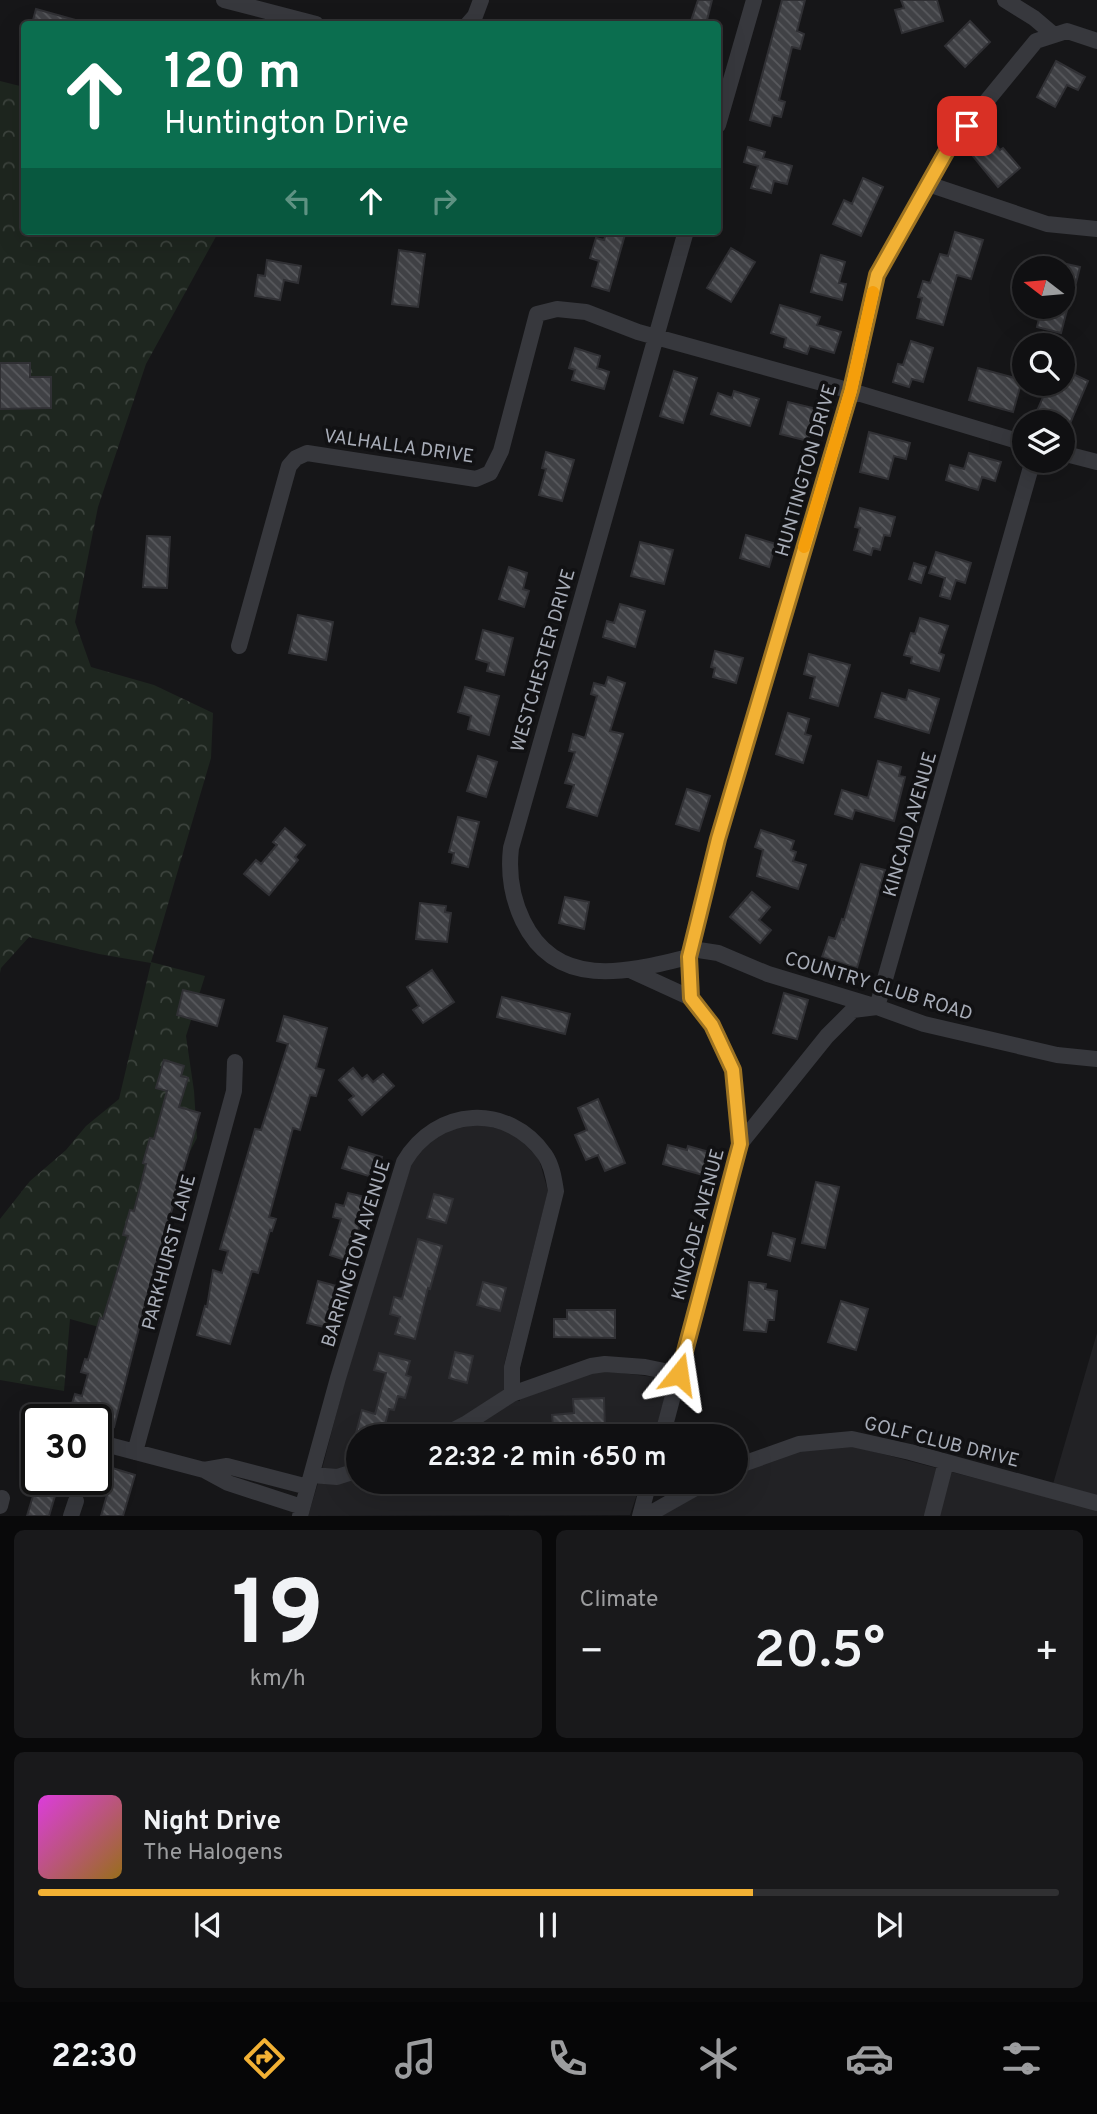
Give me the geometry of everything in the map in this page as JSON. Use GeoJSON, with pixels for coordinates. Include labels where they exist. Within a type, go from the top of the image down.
{"type":"FeatureCollection","features":[{"type":"Feature","properties":{"kind":"street"},"geometry":{"type":"LineString","coordinates":[[224,0],[304,21]]}},
{"type":"Feature","properties":{"kind":"street"},"geometry":{"type":"LineString","coordinates":[[471,21],[481,0]]}},
{"type":"Feature","properties":{"kind":"street"},"geometry":{"type":"LineString","coordinates":[[721,115],[754,0]]}},
{"type":"Feature","properties":{"kind":"street"},"geometry":{"type":"LineString","coordinates":[[1005,0],[1034,18],[1054,35],[1067,32],[1097,41]]}},
{"type":"Feature","properties":{"kind":"street","name":"HUNTINGTON DRIVE"},"geometry":{"type":"LineString","coordinates":[[691,998],[690,953],[718,839],[851,390],[877,275],[949,147],[1036,41],[1054,35]]}},
{"type":"Feature","properties":{"kind":"street"},"geometry":{"type":"LineString","coordinates":[[928,184],[1047,224],[1097,229]]}},
{"type":"Feature","properties":{"kind":"street","name":"WESTCHESTER DRIVE"},"geometry":{"type":"LineString","coordinates":[[685,235],[654,336],[509,863],[513,901],[529,934],[563,964],[587,971],[632,971],[690,953]]}},
{"type":"Feature","properties":{"kind":"street","name":"VALHALLA DRIVE"},"geometry":{"type":"LineString","coordinates":[[239,646],[289,466],[296,458],[307,453],[476,479],[490,473],[501,451],[537,314],[557,309],[586,312],[654,336]]}},
{"type":"Feature","properties":{"kind":"street"},"geometry":{"type":"LineString","coordinates":[[654,336],[851,390],[1012,439]]}},
{"type":"Feature","properties":{"kind":"street"},"geometry":{"type":"LineString","coordinates":[[1075,456],[1097,462]]}},
{"type":"Feature","properties":{"kind":"street","name":"KINCAID AVENUE"},"geometry":{"type":"LineString","coordinates":[[877,1007],[1030,473]]}},
{"type":"Feature","properties":{"kind":"street","name":"COUNTRY CLUB ROAD"},"geometry":{"type":"LineString","coordinates":[[690,953],[718,953],[768,974],[924,1024],[1057,1055],[1097,1059]]}},
{"type":"Feature","properties":{"kind":"street"},"geometry":{"type":"LineString","coordinates":[[632,971],[691,998],[712,1025],[733,1070],[740,1144]]}},
{"type":"Feature","properties":{"kind":"street"},"geometry":{"type":"LineString","coordinates":[[740,1144],[827,1036],[853,1010],[877,1007]]}},
{"type":"Feature","properties":{"kind":"street","name":"PARKHURST LANE"},"geometry":{"type":"LineString","coordinates":[[135,1452],[234,1091],[235,1062]]}},
{"type":"Feature","properties":{"kind":"street","name":"BARRINGTON AVENUE"},"geometry":{"type":"LineString","coordinates":[[301,1511],[404,1161],[412,1147],[440,1125],[456,1120],[479,1117],[505,1123],[525,1133],[545,1156],[553,1173],[556,1191],[512,1367],[512,1394]]}},
{"type":"Feature","properties":{"kind":"street","name":"KINCADE AVENUE"},"geometry":{"type":"LineString","coordinates":[[666,1424],[740,1144]]}},
{"type":"Feature","properties":{"kind":"street"},"geometry":{"type":"LineString","coordinates":[[465,1424],[512,1394],[598,1365],[645,1367],[679,1374]]}},
{"type":"Feature","properties":{"kind":"street","name":"GOLF CLUB DRIVE"},"geometry":{"type":"LineString","coordinates":[[748,1461],[799,1444],[852,1439],[1097,1503]]}},
{"type":"Feature","properties":{"kind":"street"},"geometry":{"type":"LineString","coordinates":[[112,1446],[204,1470],[228,1483],[301,1511]]}},
{"type":"Feature","properties":{"kind":"street"},"geometry":{"type":"LineString","coordinates":[[932,1516],[946,1462]]}},
{"type":"Feature","properties":{"kind":"street"},"geometry":{"type":"LineString","coordinates":[[204,1470],[227,1466],[310,1481],[346,1474]]}},
{"type":"Feature","properties":{"kind":"street"},"geometry":{"type":"LineString","coordinates":[[640,1516],[646,1494]]}},
{"type":"Feature","properties":{"kind":"street"},"geometry":{"type":"LineString","coordinates":[[646,1516],[685,1494]]}},
{"type":"Feature","properties":{"kind":"shaded area"},"geometry":{"type":"Polygon","coordinates":[[[479,1124],[503,1130],[520,1139],[539,1159],[548,1191],[504,1365],[504,1390],[449,1424],[346,1424],[346,1467],[336,1470],[322,1469],[345,1380],[411,1165],[419,1151],[445,1131],[479,1124]]]}},
{"type":"Feature","properties":{"kind":"shaded area"},"geometry":{"type":"Polygon","coordinates":[[[1097,1333],[1097,1496],[1053,1484],[1097,1333]]]}},
{"type":"Feature","properties":{"kind":"shaded area"},"geometry":{"type":"Polygon","coordinates":[[[606,1371],[670,1379],[658,1424],[477,1424],[515,1401],[593,1373],[606,1371]]]}},
{"type":"Feature","properties":{"kind":"shaded area"},"geometry":{"type":"Polygon","coordinates":[[[852,1446],[1097,1510],[1097,1516],[661,1516],[700,1494],[748,1494],[748,1469],[801,1451],[852,1446]]]}},
{"type":"Feature","properties":{"kind":"shaded area"},"geometry":{"type":"Polygon","coordinates":[[[346,1479],[346,1494],[637,1494],[630,1515],[308,1516],[318,1483],[346,1479]]]}},
{"type":"Feature","properties":{"kind":"green space"},"geometry":{"type":"Polygon","coordinates":[[[0,81],[21,86],[21,235],[217,235],[146,364],[98,507],[75,622],[91,667],[154,685],[213,713],[211,758],[151,962],[205,976],[186,1036],[197,1138],[169,1191],[128,1335],[70,1319],[64,1391],[0,1380],[0,1219],[30,1181],[66,1150],[86,1126],[119,1099],[151,963],[29,937],[1,968],[0,973],[0,81]]]}},
{"type":"Feature","properties":{"kind":"building"},"geometry":{"type":"Polygon","coordinates":[[[698,0],[712,0],[707,21],[691,21],[698,0]]]}},
{"type":"Feature","properties":{"kind":"building"},"geometry":{"type":"Polygon","coordinates":[[[782,0],[805,0],[797,31],[804,34],[800,49],[792,47],[779,100],[785,102],[781,117],[773,115],[770,126],[750,120],[782,0]]]}},
{"type":"Feature","properties":{"kind":"building"},"geometry":{"type":"Polygon","coordinates":[[[901,0],[937,0],[943,21],[902,33],[895,10],[904,8],[901,0]]]}},
{"type":"Feature","properties":{"kind":"building"},"geometry":{"type":"Polygon","coordinates":[[[36,9],[79,21],[33,21],[36,9]]]}},
{"type":"Feature","properties":{"kind":"building"},"geometry":{"type":"Polygon","coordinates":[[[970,21],[990,42],[965,67],[945,46],[970,21]]]}},
{"type":"Feature","properties":{"kind":"building"},"geometry":{"type":"Polygon","coordinates":[[[1056,61],[1085,77],[1078,90],[1067,85],[1055,107],[1037,97],[1056,61]]]}},
{"type":"Feature","properties":{"kind":"building"},"geometry":{"type":"Polygon","coordinates":[[[991,139],[1000,150],[1003,148],[1020,168],[998,187],[972,155],[991,139]]]}},
{"type":"Feature","properties":{"kind":"building"},"geometry":{"type":"Polygon","coordinates":[[[748,147],[765,152],[763,158],[792,166],[787,184],[774,181],[771,193],[751,188],[758,166],[744,162],[748,147]]]}},
{"type":"Feature","properties":{"kind":"building"},"geometry":{"type":"Polygon","coordinates":[[[863,178],[883,187],[861,236],[833,224],[844,200],[852,204],[863,178]]]}},
{"type":"Feature","properties":{"kind":"building"},"geometry":{"type":"Polygon","coordinates":[[[955,232],[983,240],[971,279],[957,275],[943,325],[917,318],[922,298],[918,297],[923,281],[930,283],[940,254],[948,256],[955,232]]]}},
{"type":"Feature","properties":{"kind":"building"},"geometry":{"type":"Polygon","coordinates":[[[606,235],[625,235],[609,291],[592,286],[599,261],[590,258],[596,238],[604,240],[606,235]]]}},
{"type":"Feature","properties":{"kind":"building"},"geometry":{"type":"Polygon","coordinates":[[[731,248],[755,262],[731,302],[707,288],[731,248]]]}},
{"type":"Feature","properties":{"kind":"building"},"geometry":{"type":"Polygon","coordinates":[[[399,250],[425,254],[418,307],[392,304],[399,250]]]}},
{"type":"Feature","properties":{"kind":"building"},"geometry":{"type":"Polygon","coordinates":[[[821,255],[845,262],[839,283],[846,284],[842,300],[811,292],[821,255]]]}},
{"type":"Feature","properties":{"kind":"building"},"geometry":{"type":"Polygon","coordinates":[[[267,260],[301,266],[298,283],[284,280],[280,300],[255,296],[258,275],[265,276],[267,260]]]}},
{"type":"Feature","properties":{"kind":"building"},"geometry":{"type":"Polygon","coordinates":[[[1075,266],[1080,267],[1075,283],[1075,266]]]}},
{"type":"Feature","properties":{"kind":"building"},"geometry":{"type":"Polygon","coordinates":[[[780,305],[820,317],[817,325],[841,332],[834,353],[810,346],[807,354],[784,347],[786,338],[771,333],[780,305]]]}},
{"type":"Feature","properties":{"kind":"building"},"geometry":{"type":"Polygon","coordinates":[[[1039,319],[1065,319],[1061,333],[1037,327],[1039,319]]]}},
{"type":"Feature","properties":{"kind":"building"},"geometry":{"type":"Polygon","coordinates":[[[911,341],[933,348],[923,382],[912,379],[909,387],[893,382],[898,364],[903,365],[911,341]]]}},
{"type":"Feature","properties":{"kind":"building"},"geometry":{"type":"Polygon","coordinates":[[[575,348],[600,356],[597,368],[609,372],[604,389],[572,380],[575,370],[569,368],[575,348]]]}},
{"type":"Feature","properties":{"kind":"building"},"geometry":{"type":"Polygon","coordinates":[[[0,363],[30,363],[30,377],[51,377],[51,408],[0,409],[0,363]]]}},
{"type":"Feature","properties":{"kind":"building"},"geometry":{"type":"Polygon","coordinates":[[[978,368],[1012,377],[1012,396],[1018,396],[1012,412],[969,400],[978,368]]]}},
{"type":"Feature","properties":{"kind":"building"},"geometry":{"type":"Polygon","coordinates":[[[674,371],[697,378],[683,423],[660,416],[674,371]]]}},
{"type":"Feature","properties":{"kind":"building"},"geometry":{"type":"Polygon","coordinates":[[[1075,375],[1088,381],[1075,412],[1037,410],[1043,396],[1075,396],[1075,375]]]}},
{"type":"Feature","properties":{"kind":"building"},"geometry":{"type":"Polygon","coordinates":[[[734,391],[759,399],[750,426],[711,414],[718,393],[732,398],[734,391]]]}},
{"type":"Feature","properties":{"kind":"building"},"geometry":{"type":"Polygon","coordinates":[[[788,402],[825,411],[820,429],[812,427],[808,441],[780,434],[788,402]]]}},
{"type":"Feature","properties":{"kind":"building"},"geometry":{"type":"Polygon","coordinates":[[[869,432],[910,443],[906,459],[894,456],[888,479],[860,472],[869,432]]]}},
{"type":"Feature","properties":{"kind":"building"},"geometry":{"type":"Polygon","coordinates":[[[546,452],[574,460],[562,501],[539,495],[546,469],[542,468],[546,452]]]}},
{"type":"Feature","properties":{"kind":"building"},"geometry":{"type":"Polygon","coordinates":[[[969,453],[1001,462],[995,481],[982,477],[978,490],[946,480],[950,465],[964,469],[969,453]]]}},
{"type":"Feature","properties":{"kind":"building"},"geometry":{"type":"Polygon","coordinates":[[[860,508],[895,517],[890,536],[884,535],[880,550],[873,548],[871,555],[854,550],[860,528],[855,527],[860,508]]]}},
{"type":"Feature","properties":{"kind":"building"},"geometry":{"type":"Polygon","coordinates":[[[746,535],[776,544],[769,567],[740,558],[746,535]]]}},
{"type":"Feature","properties":{"kind":"building"},"geometry":{"type":"Polygon","coordinates":[[[147,536],[170,537],[167,588],[143,587],[147,536]]]}},
{"type":"Feature","properties":{"kind":"building"},"geometry":{"type":"Polygon","coordinates":[[[640,542],[673,550],[664,584],[631,576],[640,542]]]}},
{"type":"Feature","properties":{"kind":"building"},"geometry":{"type":"Polygon","coordinates":[[[936,552],[971,563],[965,583],[956,580],[950,599],[940,596],[945,578],[929,573],[936,552]]]}},
{"type":"Feature","properties":{"kind":"building"},"geometry":{"type":"Polygon","coordinates":[[[914,563],[926,567],[921,583],[909,579],[914,563]]]}},
{"type":"Feature","properties":{"kind":"building"},"geometry":{"type":"Polygon","coordinates":[[[509,567],[527,573],[523,589],[529,591],[524,607],[499,599],[509,567]]]}},
{"type":"Feature","properties":{"kind":"building"},"geometry":{"type":"Polygon","coordinates":[[[620,604],[645,611],[635,647],[603,637],[607,621],[614,623],[620,604]]]}},
{"type":"Feature","properties":{"kind":"building"},"geometry":{"type":"Polygon","coordinates":[[[298,615],[333,622],[326,660],[289,653],[298,615]]]}},
{"type":"Feature","properties":{"kind":"building"},"geometry":{"type":"Polygon","coordinates":[[[920,618],[948,626],[939,653],[944,655],[939,671],[911,663],[912,657],[904,655],[911,633],[915,634],[920,618]]]}},
{"type":"Feature","properties":{"kind":"building"},"geometry":{"type":"Polygon","coordinates":[[[483,630],[513,638],[504,675],[487,671],[489,663],[476,659],[483,630]]]}},
{"type":"Feature","properties":{"kind":"building"},"geometry":{"type":"Polygon","coordinates":[[[715,651],[743,658],[736,683],[713,677],[715,668],[711,667],[715,651]]]}},
{"type":"Feature","properties":{"kind":"building"},"geometry":{"type":"Polygon","coordinates":[[[809,654],[850,665],[838,706],[810,698],[815,677],[804,674],[809,654]]]}},
{"type":"Feature","properties":{"kind":"building"},"geometry":{"type":"Polygon","coordinates":[[[608,677],[625,683],[610,731],[623,734],[597,816],[567,807],[574,785],[565,783],[575,752],[569,751],[573,734],[585,738],[597,696],[591,694],[594,683],[605,686],[608,677]]]}},
{"type":"Feature","properties":{"kind":"building"},"geometry":{"type":"Polygon","coordinates":[[[465,687],[499,696],[489,735],[468,729],[471,716],[458,712],[465,687]]]}},
{"type":"Feature","properties":{"kind":"building"},"geometry":{"type":"Polygon","coordinates":[[[909,690],[939,699],[929,733],[875,717],[882,693],[906,700],[909,690]]]}},
{"type":"Feature","properties":{"kind":"building"},"geometry":{"type":"Polygon","coordinates":[[[788,713],[809,719],[805,734],[811,736],[803,763],[776,754],[788,713]]]}},
{"type":"Feature","properties":{"kind":"building"},"geometry":{"type":"Polygon","coordinates":[[[478,756],[497,762],[486,797],[467,791],[478,756]]]}},
{"type":"Feature","properties":{"kind":"building"},"geometry":{"type":"Polygon","coordinates":[[[878,761],[901,767],[899,776],[905,777],[894,821],[855,810],[852,819],[835,814],[842,790],[868,798],[878,761]]]}},
{"type":"Feature","properties":{"kind":"building"},"geometry":{"type":"Polygon","coordinates":[[[687,789],[710,796],[699,831],[676,824],[687,789]]]}},
{"type":"Feature","properties":{"kind":"building"},"geometry":{"type":"Polygon","coordinates":[[[458,817],[479,822],[468,867],[452,863],[454,853],[449,852],[458,817]]]}},
{"type":"Feature","properties":{"kind":"building"},"geometry":{"type":"Polygon","coordinates":[[[285,828],[305,845],[295,857],[298,860],[269,895],[244,874],[256,860],[261,864],[277,845],[273,842],[285,828]]]}},
{"type":"Feature","properties":{"kind":"building"},"geometry":{"type":"Polygon","coordinates":[[[761,830],[794,841],[791,850],[796,852],[793,861],[806,865],[798,889],[757,876],[763,850],[755,847],[761,830]]]}},
{"type":"Feature","properties":{"kind":"building"},"geometry":{"type":"Polygon","coordinates":[[[861,864],[885,870],[857,968],[822,957],[829,937],[835,939],[842,919],[844,920],[861,864]]]}},
{"type":"Feature","properties":{"kind":"building"},"geometry":{"type":"Polygon","coordinates":[[[752,892],[770,907],[759,920],[771,930],[760,943],[730,917],[752,892]]]}},
{"type":"Feature","properties":{"kind":"building"},"geometry":{"type":"Polygon","coordinates":[[[565,897],[589,902],[584,929],[559,923],[565,897]]]}},
{"type":"Feature","properties":{"kind":"building"},"geometry":{"type":"Polygon","coordinates":[[[420,903],[446,906],[445,912],[451,913],[447,942],[416,939],[420,903]]]}},
{"type":"Feature","properties":{"kind":"building"},"geometry":{"type":"Polygon","coordinates":[[[432,970],[454,1002],[423,1023],[413,1010],[419,1006],[407,987],[432,970]]]}},
{"type":"Feature","properties":{"kind":"building"},"geometry":{"type":"Polygon","coordinates":[[[183,990],[224,1000],[217,1026],[177,1015],[183,990]]]}},
{"type":"Feature","properties":{"kind":"building"},"geometry":{"type":"Polygon","coordinates":[[[784,993],[808,1000],[797,1039],[773,1033],[784,993]]]}},
{"type":"Feature","properties":{"kind":"building"},"geometry":{"type":"Polygon","coordinates":[[[502,997],[570,1014],[565,1034],[497,1017],[502,997]]]}},
{"type":"Feature","properties":{"kind":"building"},"geometry":{"type":"Polygon","coordinates":[[[284,1016],[327,1028],[316,1068],[324,1070],[316,1096],[310,1095],[300,1130],[293,1128],[269,1217],[276,1219],[272,1231],[270,1230],[258,1273],[252,1271],[230,1344],[197,1335],[205,1306],[207,1307],[213,1270],[222,1273],[228,1251],[220,1249],[255,1129],[261,1130],[288,1044],[277,1041],[284,1016]]]}},
{"type":"Feature","properties":{"kind":"building"},"geometry":{"type":"Polygon","coordinates":[[[164,1060],[184,1066],[181,1076],[188,1078],[179,1107],[200,1113],[148,1292],[114,1427],[112,1404],[72,1404],[75,1394],[82,1396],[88,1374],[81,1372],[85,1359],[88,1360],[100,1318],[103,1319],[128,1236],[123,1235],[130,1210],[134,1211],[150,1138],[154,1139],[167,1091],[156,1088],[164,1060]]]}},
{"type":"Feature","properties":{"kind":"building"},"geometry":{"type":"Polygon","coordinates":[[[353,1068],[362,1079],[367,1075],[373,1082],[383,1074],[394,1086],[362,1115],[349,1100],[354,1096],[339,1080],[353,1068]]]}},
{"type":"Feature","properties":{"kind":"building"},"geometry":{"type":"Polygon","coordinates":[[[598,1099],[625,1163],[605,1171],[598,1155],[586,1160],[575,1135],[587,1130],[578,1108],[598,1099]]]}},
{"type":"Feature","properties":{"kind":"building"},"geometry":{"type":"Polygon","coordinates":[[[668,1145],[687,1150],[688,1146],[709,1152],[703,1175],[663,1164],[668,1145]]]}},
{"type":"Feature","properties":{"kind":"building"},"geometry":{"type":"Polygon","coordinates":[[[349,1147],[382,1157],[378,1170],[372,1169],[369,1176],[342,1168],[349,1147]]]}},
{"type":"Feature","properties":{"kind":"building"},"geometry":{"type":"Polygon","coordinates":[[[816,1182],[839,1187],[825,1248],[802,1243],[816,1182]]]}},
{"type":"Feature","properties":{"kind":"building"},"geometry":{"type":"Polygon","coordinates":[[[348,1193],[369,1198],[348,1261],[330,1255],[341,1219],[333,1217],[336,1204],[344,1206],[348,1193]]]}},
{"type":"Feature","properties":{"kind":"building"},"geometry":{"type":"Polygon","coordinates":[[[434,1194],[453,1199],[446,1223],[427,1218],[434,1194]]]}},
{"type":"Feature","properties":{"kind":"building"},"geometry":{"type":"Polygon","coordinates":[[[773,1233],[795,1239],[790,1261],[768,1255],[773,1233]]]}},
{"type":"Feature","properties":{"kind":"building"},"geometry":{"type":"Polygon","coordinates":[[[418,1239],[442,1246],[415,1339],[395,1334],[400,1317],[390,1314],[394,1297],[402,1299],[418,1239]]]}},
{"type":"Feature","properties":{"kind":"building"},"geometry":{"type":"Polygon","coordinates":[[[318,1281],[340,1287],[329,1328],[307,1323],[318,1281]]]}},
{"type":"Feature","properties":{"kind":"building"},"geometry":{"type":"Polygon","coordinates":[[[483,1282],[506,1288],[500,1311],[477,1305],[483,1282]]]}},
{"type":"Feature","properties":{"kind":"building"},"geometry":{"type":"Polygon","coordinates":[[[749,1282],[766,1284],[765,1289],[777,1291],[774,1320],[768,1320],[766,1332],[744,1330],[749,1282]]]}},
{"type":"Feature","properties":{"kind":"building"},"geometry":{"type":"Polygon","coordinates":[[[841,1301],[868,1309],[856,1350],[828,1342],[841,1301]]]}},
{"type":"Feature","properties":{"kind":"building"},"geometry":{"type":"Polygon","coordinates":[[[567,1310],[615,1310],[615,1338],[554,1337],[554,1319],[567,1319],[567,1310]]]}},
{"type":"Feature","properties":{"kind":"building"},"geometry":{"type":"Polygon","coordinates":[[[455,1352],[473,1356],[467,1383],[449,1378],[455,1352]]]}},
{"type":"Feature","properties":{"kind":"building"},"geometry":{"type":"Polygon","coordinates":[[[379,1353],[410,1361],[406,1375],[411,1377],[405,1398],[398,1396],[394,1410],[389,1409],[385,1424],[358,1424],[362,1410],[375,1414],[386,1373],[374,1370],[379,1353]]]}},
{"type":"Feature","properties":{"kind":"building"},"geometry":{"type":"Polygon","coordinates":[[[604,1398],[605,1424],[553,1424],[552,1415],[574,1413],[573,1399],[604,1398]]]}},
{"type":"Feature","properties":{"kind":"building"},"geometry":{"type":"Polygon","coordinates":[[[112,1468],[135,1475],[123,1516],[101,1516],[107,1495],[112,1495],[112,1468]]]}},
{"type":"Feature","properties":{"kind":"building"},"geometry":{"type":"Polygon","coordinates":[[[33,1495],[55,1495],[49,1516],[27,1516],[33,1495]]]}},
{"type":"Feature","properties":{"kind":"slow traffic"},"geometry":{"type":"LineString","coordinates":[[804,547],[851,390],[873,292]]}},
{"type":"Feature","properties":{"kind":"route"},"geometry":{"type":"LineString","coordinates":[[679,1374],[740,1144],[733,1070],[712,1025],[691,998],[689,957],[718,839],[851,390],[877,275],[949,147],[967,126]]}}]}
